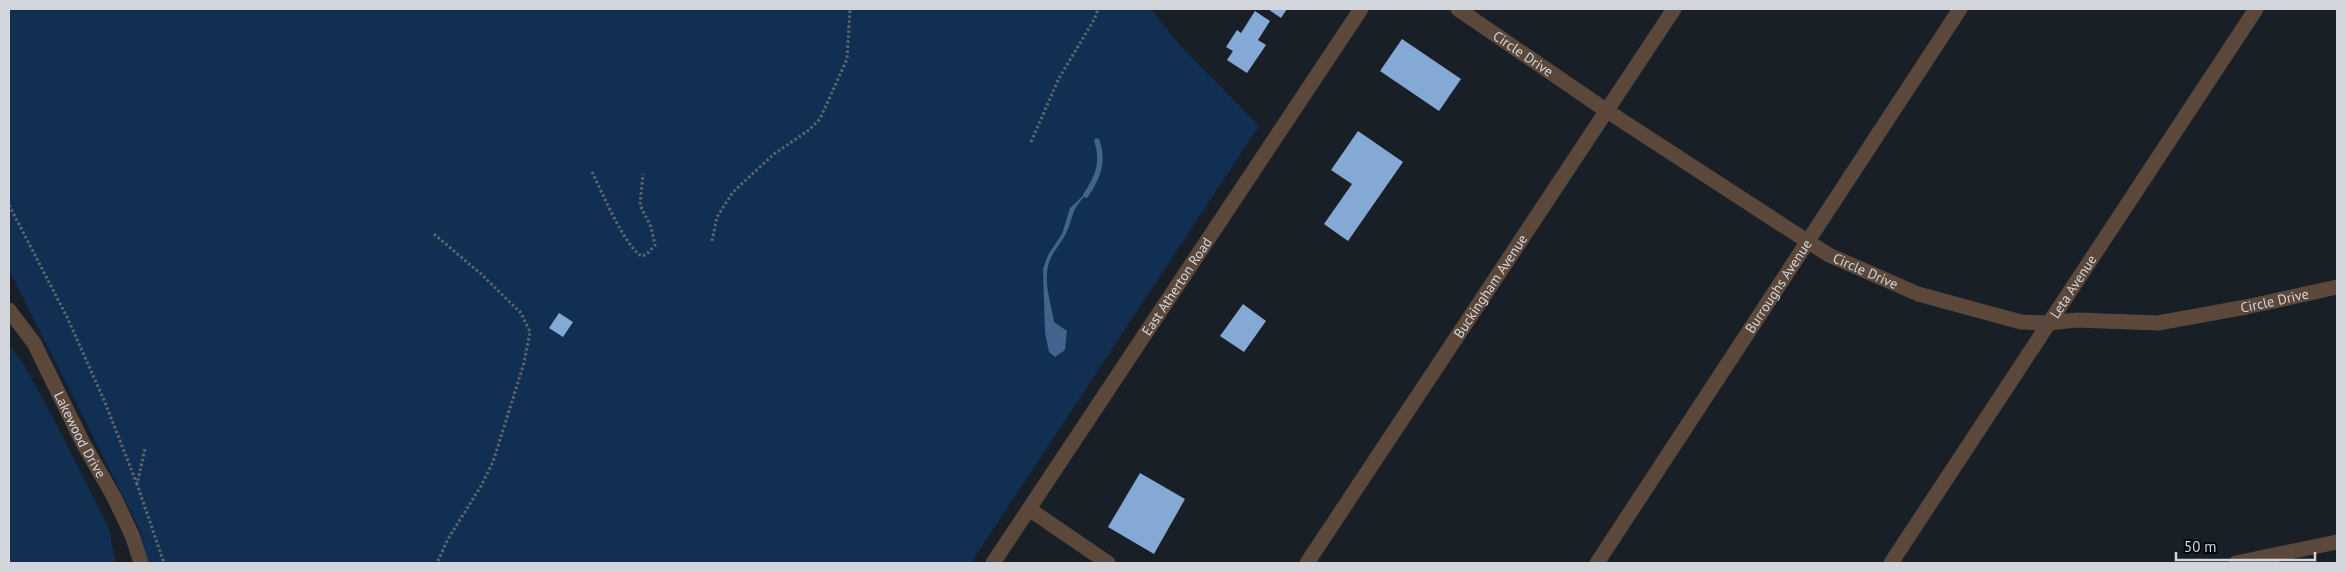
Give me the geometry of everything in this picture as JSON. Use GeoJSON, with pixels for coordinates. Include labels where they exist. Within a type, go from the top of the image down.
{"type":"FeatureCollection","features":[{"type":"Feature","properties":{"kind":"street","name":"East Atherton Road"},"geometry":{"type":"LineString","coordinates":[[993,563],[1361,9]]}},
{"type":"Feature","properties":{"kind":"street","name":"Circle Drive"},"geometry":{"type":"LineString","coordinates":[[1458,9],[1607,111],[1806,241],[1830,255],[1918,294],[2022,322],[2049,323],[2076,320],[2158,323],[2246,308],[2337,287]]}},
{"type":"Feature","properties":{"kind":"street","name":"Buckingham Avenue"},"geometry":{"type":"LineString","coordinates":[[1307,563],[1674,9]]}},
{"type":"Feature","properties":{"kind":"street","name":"Burroughs Avenue"},"geometry":{"type":"LineString","coordinates":[[1597,563],[1806,241],[1960,9]]}},
{"type":"Feature","properties":{"kind":"street","name":"Leta Avenue"},"geometry":{"type":"LineString","coordinates":[[1891,563],[2256,9]]}},
{"type":"Feature","properties":{"kind":"street","name":"Lakewood Drive"},"geometry":{"type":"LineString","coordinates":[[9,310],[34,343],[83,443],[114,497],[132,535],[141,563]]}},
{"type":"Feature","properties":{"kind":"street"},"geometry":{"type":"LineString","coordinates":[[1028,509],[1108,563]]}},
{"type":"Feature","properties":{"kind":"street"},"geometry":{"type":"LineString","coordinates":[[2236,563],[2337,542]]}},
{"type":"Feature","properties":{"kind":"path"},"geometry":{"type":"LineString","coordinates":[[712,241],[717,217],[733,192],[774,154],[809,130],[820,119],[847,59],[850,9]]}},
{"type":"Feature","properties":{"kind":"path"},"geometry":{"type":"LineString","coordinates":[[1031,142],[1059,78],[1094,20],[1098,9]]}},
{"type":"Feature","properties":{"kind":"path"},"geometry":{"type":"LineString","coordinates":[[592,172],[634,251],[641,256],[646,254],[655,244],[651,227],[640,205],[643,174]]}},
{"type":"Feature","properties":{"kind":"path"},"geometry":{"type":"LineString","coordinates":[[9,205],[71,326],[104,400],[137,484],[164,563]]}},
{"type":"Feature","properties":{"kind":"path"},"geometry":{"type":"LineString","coordinates":[[434,234],[482,274],[521,313],[530,332],[524,363],[493,462],[481,486],[448,539],[437,563]]}},
{"type":"Feature","properties":{"kind":"path"},"geometry":{"type":"LineString","coordinates":[[137,484],[144,449]]}},
{"type":"Feature","properties":{"kind":"shaded area"},"geometry":{"type":"Polygon","coordinates":[[[9,9],[1151,9],[1179,44],[1259,126],[971,563],[148,563],[139,528],[9,270],[9,9]]]}},
{"type":"Feature","properties":{"kind":"shaded area"},"geometry":{"type":"Polygon","coordinates":[[[1086,195],[1075,209],[1069,227],[1052,256],[1048,267],[1047,283],[1054,322],[1067,331],[1065,350],[1055,357],[1049,352],[1045,333],[1043,269],[1048,255],[1062,234],[1070,208],[1086,195]]]}},
{"type":"Feature","properties":{"kind":"shaded area"},"geometry":{"type":"Polygon","coordinates":[[[9,345],[22,362],[46,404],[108,526],[116,563],[9,563],[9,345]]]}},
{"type":"Feature","properties":{"kind":"building"},"geometry":{"type":"Polygon","coordinates":[[[1268,9],[1287,9],[1281,18],[1268,9]]]}},
{"type":"Feature","properties":{"kind":"building"},"geometry":{"type":"Polygon","coordinates":[[[1255,11],[1270,21],[1258,40],[1266,45],[1247,73],[1227,60],[1233,51],[1226,47],[1237,30],[1241,33],[1255,11]]]}},
{"type":"Feature","properties":{"kind":"building"},"geometry":{"type":"Polygon","coordinates":[[[1402,39],[1461,79],[1439,111],[1380,71],[1402,39]]]}},
{"type":"Feature","properties":{"kind":"building"},"geometry":{"type":"Polygon","coordinates":[[[1358,131],[1403,162],[1348,241],[1324,224],[1352,184],[1331,170],[1358,131]]]}},
{"type":"Feature","properties":{"kind":"building"},"geometry":{"type":"Polygon","coordinates":[[[1243,304],[1266,321],[1244,352],[1220,336],[1243,304]]]}},
{"type":"Feature","properties":{"kind":"building"},"geometry":{"type":"Polygon","coordinates":[[[559,313],[573,322],[563,337],[549,328],[559,313]]]}},
{"type":"Feature","properties":{"kind":"building"},"geometry":{"type":"Polygon","coordinates":[[[1140,473],[1185,499],[1154,554],[1108,527],[1140,473]]]}},
{"type":"Feature","properties":{"kind":"waterway"},"geometry":{"type":"LineString","coordinates":[[1086,195],[1099,169],[1100,156],[1097,141]]}}]}
